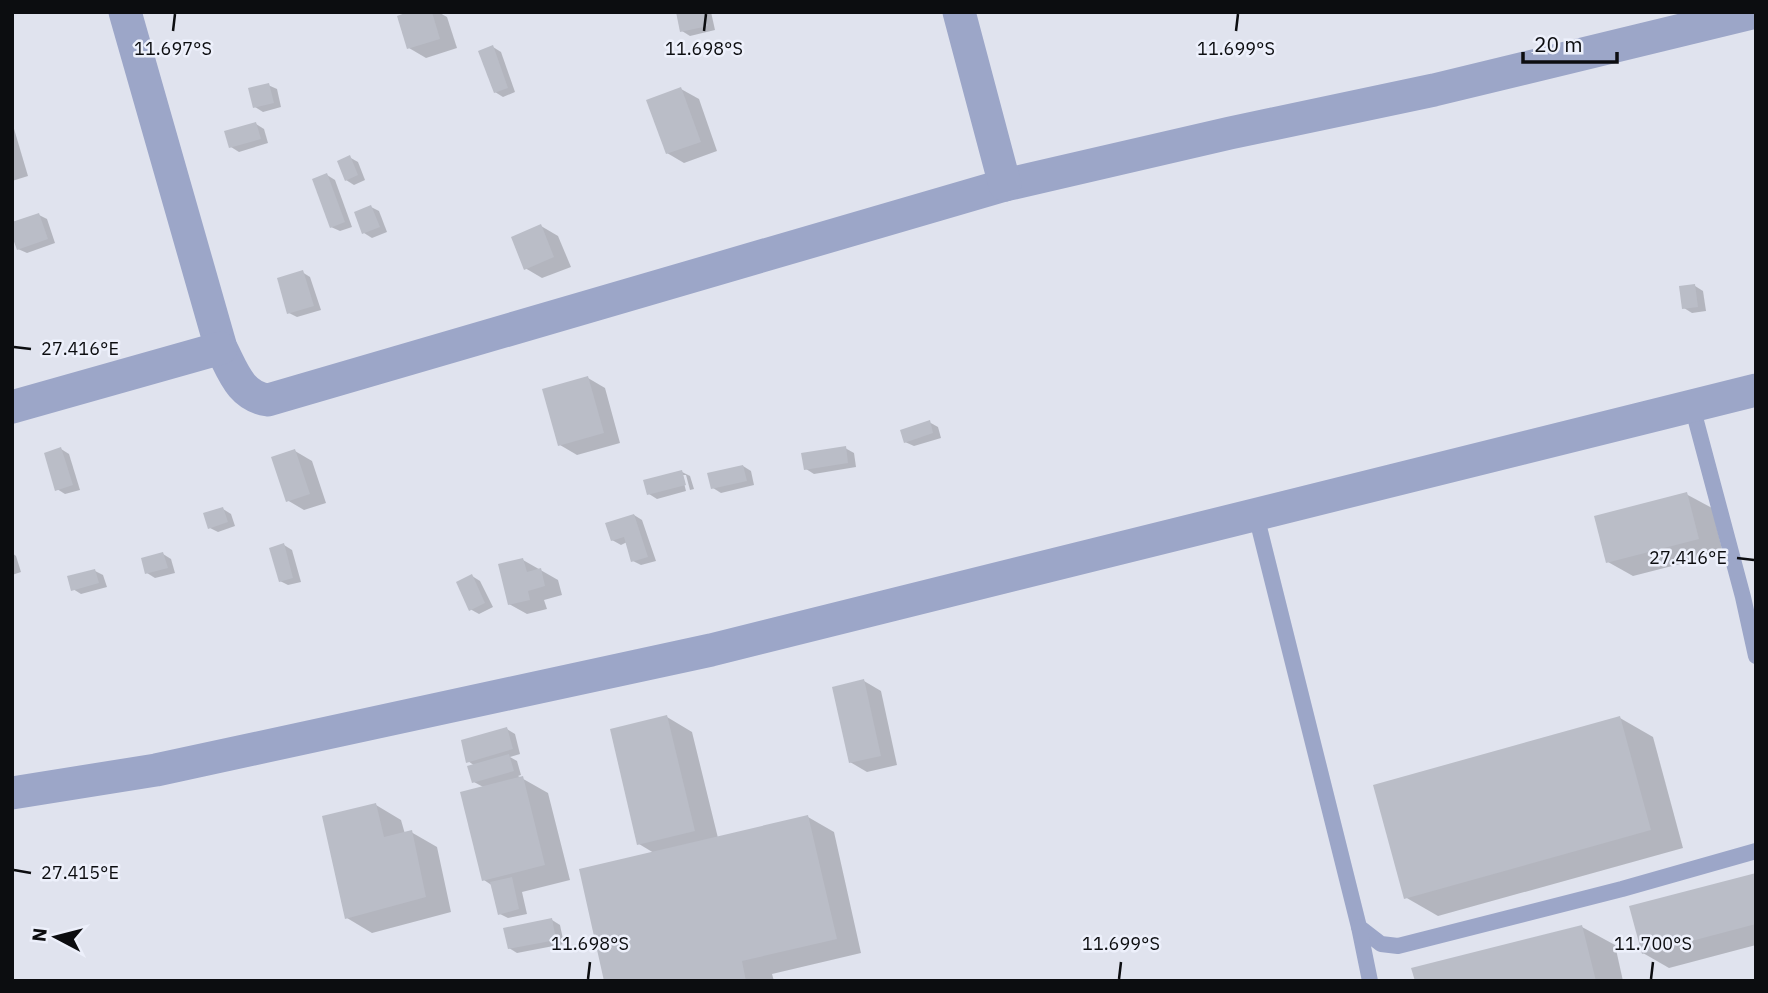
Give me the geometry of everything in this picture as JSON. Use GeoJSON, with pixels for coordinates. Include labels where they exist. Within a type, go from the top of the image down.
{"type":"FeatureCollection","features":[{"type":"Feature","properties":{"kind":"street"},"geometry":{"type":"LineString","coordinates":[[125,12],[221,348],[239,383],[253,398],[268,400],[1005,185],[1230,133],[1434,90],[1756,12]]}},
{"type":"Feature","properties":{"kind":"street"},"geometry":{"type":"LineString","coordinates":[[959,12],[1005,185]]}},
{"type":"Feature","properties":{"kind":"street"},"geometry":{"type":"LineString","coordinates":[[12,407],[221,348]]}},
{"type":"Feature","properties":{"kind":"street"},"geometry":{"type":"LineString","coordinates":[[12,793],[156,769],[711,650],[1756,390]]}},
{"type":"Feature","properties":{"kind":"lane"},"geometry":{"type":"LineString","coordinates":[[1692,406],[1756,656]]}},
{"type":"Feature","properties":{"kind":"lane"},"geometry":{"type":"LineString","coordinates":[[1256,516],[1359,927],[1370,981]]}},
{"type":"Feature","properties":{"kind":"lane"},"geometry":{"type":"LineString","coordinates":[[1359,927],[1381,944],[1398,946],[1622,889],[1756,851]]}},
{"type":"Feature","properties":{"kind":"building"},"geometry":{"type":"Polygon","coordinates":[[[408,12],[432,12],[440,39],[407,49],[397,16],[408,12]]]}},
{"type":"Feature","properties":{"kind":"building"},"geometry":{"type":"Polygon","coordinates":[[[676,12],[704,12],[708,26],[680,32],[676,12]]]}},
{"type":"Feature","properties":{"kind":"building"},"geometry":{"type":"Polygon","coordinates":[[[493,45],[508,88],[494,93],[478,51],[493,45]]]}},
{"type":"Feature","properties":{"kind":"building"},"geometry":{"type":"Polygon","coordinates":[[[269,83],[274,103],[253,108],[248,88],[269,83]]]}},
{"type":"Feature","properties":{"kind":"building"},"geometry":{"type":"Polygon","coordinates":[[[681,87],[701,142],[666,154],[646,100],[681,87]]]}},
{"type":"Feature","properties":{"kind":"building"},"geometry":{"type":"Polygon","coordinates":[[[256,122],[261,139],[229,148],[224,131],[256,122]]]}},
{"type":"Feature","properties":{"kind":"building"},"geometry":{"type":"Polygon","coordinates":[[[350,155],[358,175],[345,181],[337,161],[350,155]]]}},
{"type":"Feature","properties":{"kind":"building"},"geometry":{"type":"Polygon","coordinates":[[[327,173],[345,222],[330,228],[312,179],[327,173]]]}},
{"type":"Feature","properties":{"kind":"building"},"geometry":{"type":"Polygon","coordinates":[[[371,205],[380,227],[362,234],[354,212],[371,205]]]}},
{"type":"Feature","properties":{"kind":"building"},"geometry":{"type":"Polygon","coordinates":[[[39,213],[48,239],[17,250],[12,236],[12,222],[39,213]]]}},
{"type":"Feature","properties":{"kind":"building"},"geometry":{"type":"Polygon","coordinates":[[[541,224],[554,257],[524,270],[511,237],[541,224]]]}},
{"type":"Feature","properties":{"kind":"building"},"geometry":{"type":"Polygon","coordinates":[[[303,270],[314,306],[287,314],[277,278],[303,270]]]}},
{"type":"Feature","properties":{"kind":"building"},"geometry":{"type":"Polygon","coordinates":[[[1695,284],[1698,307],[1682,309],[1679,286],[1695,284]]]}},
{"type":"Feature","properties":{"kind":"building"},"geometry":{"type":"Polygon","coordinates":[[[588,376],[604,433],[558,446],[542,389],[588,376]]]}},
{"type":"Feature","properties":{"kind":"building"},"geometry":{"type":"Polygon","coordinates":[[[930,420],[933,433],[904,443],[900,430],[930,420]]]}},
{"type":"Feature","properties":{"kind":"building"},"geometry":{"type":"Polygon","coordinates":[[[846,446],[848,463],[804,470],[801,453],[846,446]]]}},
{"type":"Feature","properties":{"kind":"building"},"geometry":{"type":"Polygon","coordinates":[[[61,447],[73,485],[55,491],[44,453],[61,447]]]}},
{"type":"Feature","properties":{"kind":"building"},"geometry":{"type":"Polygon","coordinates":[[[295,449],[310,494],[286,502],[271,457],[295,449]]]}},
{"type":"Feature","properties":{"kind":"building"},"geometry":{"type":"Polygon","coordinates":[[[743,465],[747,481],[711,489],[707,473],[743,465]]]}},
{"type":"Feature","properties":{"kind":"building"},"geometry":{"type":"Polygon","coordinates":[[[682,470],[686,485],[647,495],[643,480],[682,470]]]}},
{"type":"Feature","properties":{"kind":"building"},"geometry":{"type":"Polygon","coordinates":[[[1687,492],[1699,539],[1606,563],[1594,516],[1687,492]]]}},
{"type":"Feature","properties":{"kind":"building"},"geometry":{"type":"Polygon","coordinates":[[[223,507],[228,522],[208,529],[203,513],[223,507]]]}},
{"type":"Feature","properties":{"kind":"building"},"geometry":{"type":"Polygon","coordinates":[[[634,514],[648,557],[631,562],[624,537],[611,541],[605,523],[634,514]]]}},
{"type":"Feature","properties":{"kind":"building"},"geometry":{"type":"Polygon","coordinates":[[[284,543],[293,578],[279,582],[269,548],[284,543]]]}},
{"type":"Feature","properties":{"kind":"building"},"geometry":{"type":"Polygon","coordinates":[[[163,552],[168,568],[145,574],[141,558],[163,552]]]}},
{"type":"Feature","properties":{"kind":"building"},"geometry":{"type":"Polygon","coordinates":[[[523,558],[527,572],[541,568],[545,586],[528,591],[530,600],[508,605],[498,564],[523,558]]]}},
{"type":"Feature","properties":{"kind":"building"},"geometry":{"type":"Polygon","coordinates":[[[95,569],[99,583],[71,591],[67,576],[95,569]]]}},
{"type":"Feature","properties":{"kind":"building"},"geometry":{"type":"Polygon","coordinates":[[[472,574],[485,603],[469,611],[456,582],[472,574]]]}},
{"type":"Feature","properties":{"kind":"building"},"geometry":{"type":"Polygon","coordinates":[[[864,679],[881,756],[849,763],[832,687],[864,679]]]}},
{"type":"Feature","properties":{"kind":"building"},"geometry":{"type":"Polygon","coordinates":[[[667,715],[695,831],[637,845],[610,729],[667,715]]]}},
{"type":"Feature","properties":{"kind":"building"},"geometry":{"type":"Polygon","coordinates":[[[1620,716],[1651,830],[1404,899],[1373,785],[1620,716]]]}},
{"type":"Feature","properties":{"kind":"building"},"geometry":{"type":"Polygon","coordinates":[[[507,727],[513,749],[466,763],[461,740],[507,727]]]}},
{"type":"Feature","properties":{"kind":"building"},"geometry":{"type":"Polygon","coordinates":[[[509,754],[514,771],[472,783],[467,766],[509,754]]]}},
{"type":"Feature","properties":{"kind":"building"},"geometry":{"type":"Polygon","coordinates":[[[523,776],[545,865],[482,881],[460,792],[523,776]]]}},
{"type":"Feature","properties":{"kind":"building"},"geometry":{"type":"Polygon","coordinates":[[[376,803],[384,837],[412,830],[426,897],[345,919],[322,816],[376,803]]]}},
{"type":"Feature","properties":{"kind":"building"},"geometry":{"type":"Polygon","coordinates":[[[808,815],[837,939],[742,961],[746,981],[604,981],[579,869],[808,815]]]}},
{"type":"Feature","properties":{"kind":"building"},"geometry":{"type":"Polygon","coordinates":[[[1756,873],[1756,924],[1642,954],[1629,906],[1756,873]]]}},
{"type":"Feature","properties":{"kind":"building"},"geometry":{"type":"Polygon","coordinates":[[[512,877],[519,909],[498,915],[490,882],[512,877]]]}},
{"type":"Feature","properties":{"kind":"building"},"geometry":{"type":"Polygon","coordinates":[[[552,918],[556,940],[508,949],[503,928],[552,918]]]}},
{"type":"Feature","properties":{"kind":"building"},"geometry":{"type":"Polygon","coordinates":[[[1582,925],[1596,981],[1415,981],[1411,968],[1582,925]]]}}]}
